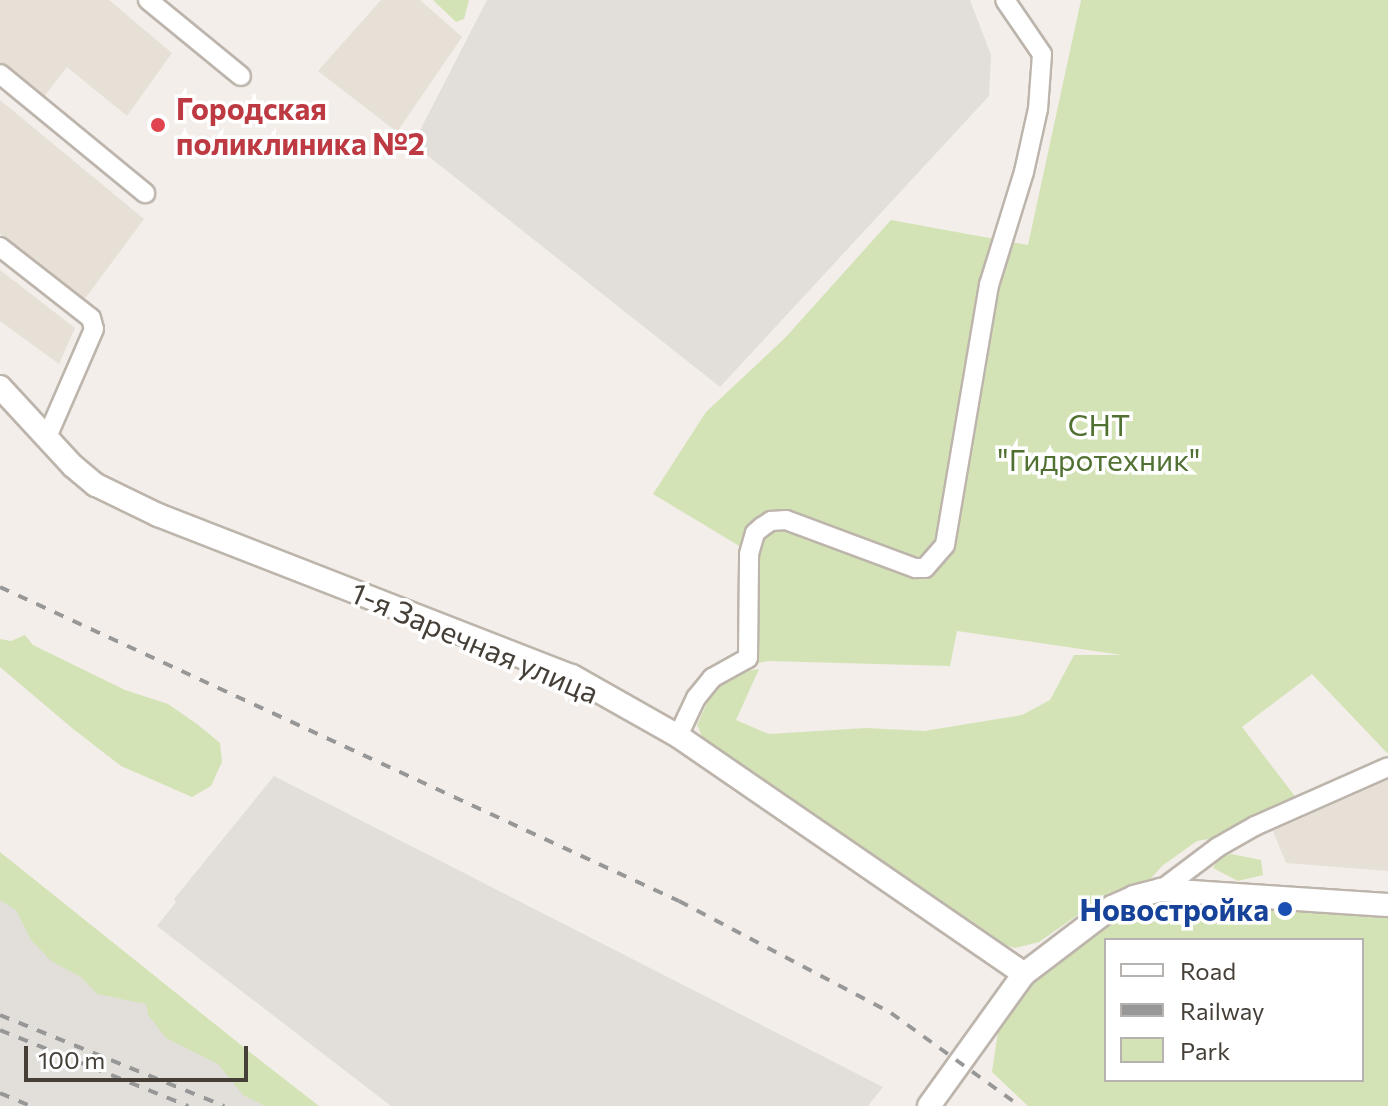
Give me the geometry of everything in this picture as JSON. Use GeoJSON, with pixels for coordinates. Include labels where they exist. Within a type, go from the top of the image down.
{"type":"FeatureCollection","features":[{"type":"Feature","properties":{"kind":"street"},"geometry":{"type":"LineString","coordinates":[[148,0],[241,76]]}},
{"type":"Feature","properties":{"kind":"street"},"geometry":{"type":"LineString","coordinates":[[678,736],[696,698],[712,678],[748,658],[749,554],[755,533],[762,527],[771,521],[796,523],[889,562],[915,568],[925,568],[945,545],[989,285],[1024,172],[1038,109],[1042,54],[1005,0]]}},
{"type":"Feature","properties":{"kind":"street"},"geometry":{"type":"LineString","coordinates":[[0,74],[145,193]]}},
{"type":"Feature","properties":{"kind":"street"},"geometry":{"type":"LineString","coordinates":[[0,247],[91,318],[92,340],[47,437]]}},
{"type":"Feature","properties":{"kind":"street","name":"1-я Заречная улица"},"geometry":{"type":"LineString","coordinates":[[0,387],[73,466],[121,499],[572,676],[678,736],[1024,974]]}},
{"type":"Feature","properties":{"kind":"street"},"geometry":{"type":"LineString","coordinates":[[929,1106],[1024,974],[1112,907],[1161,890],[1218,847],[1255,826],[1388,767]]}},
{"type":"Feature","properties":{"kind":"street"},"geometry":{"type":"LineString","coordinates":[[1161,890],[1388,905]]}},
{"type":"Feature","properties":{"kind":"shaded area"},"geometry":{"type":"Polygon","coordinates":[[[0,0],[109,0],[172,53],[127,116],[67,67],[43,98],[0,62],[0,0]]]}},
{"type":"Feature","properties":{"kind":"shaded area"},"geometry":{"type":"Polygon","coordinates":[[[381,0],[420,0],[462,37],[397,132],[318,71],[381,0]]]}},
{"type":"Feature","properties":{"kind":"shaded area"},"geometry":{"type":"Polygon","coordinates":[[[487,0],[970,0],[991,55],[989,96],[720,387],[413,144],[487,0]]]}},
{"type":"Feature","properties":{"kind":"shaded area"},"geometry":{"type":"Polygon","coordinates":[[[0,100],[144,219],[84,300],[0,234],[0,100]]]}},
{"type":"Feature","properties":{"kind":"shaded area"},"geometry":{"type":"Polygon","coordinates":[[[0,270],[75,328],[59,364],[0,321],[0,270]]]}},
{"type":"Feature","properties":{"kind":"shaded area"},"geometry":{"type":"Polygon","coordinates":[[[274,776],[883,1087],[868,1106],[391,1106],[157,926],[176,902],[174,899],[274,776]]]}},
{"type":"Feature","properties":{"kind":"shaded area"},"geometry":{"type":"Polygon","coordinates":[[[1388,780],[1388,871],[1286,863],[1273,831],[1388,780]]]}},
{"type":"Feature","properties":{"kind":"shaded area"},"geometry":{"type":"Polygon","coordinates":[[[0,878],[303,1106],[0,1106],[0,878]]]}},
{"type":"Feature","properties":{"kind":"green space"},"geometry":{"type":"Polygon","coordinates":[[[433,0],[469,0],[464,19],[456,22],[433,0]]]}},
{"type":"Feature","properties":{"kind":"green space","name":"СНТ \"Гидротехник\""},"geometry":{"type":"Polygon","coordinates":[[[1081,0],[1388,0],[1388,754],[1312,674],[1242,727],[1297,799],[1226,836],[1197,841],[1162,866],[1145,885],[1102,898],[1039,942],[1015,948],[997,943],[704,741],[697,725],[712,692],[734,673],[759,669],[736,720],[769,734],[866,728],[924,731],[1022,715],[1050,700],[1074,655],[1122,655],[957,631],[950,666],[768,661],[738,667],[741,547],[653,494],[706,412],[785,338],[891,220],[1028,245],[1081,0]]]}},
{"type":"Feature","properties":{"kind":"green space"},"geometry":{"type":"Polygon","coordinates":[[[25,635],[33,645],[125,690],[168,704],[197,724],[220,743],[222,762],[211,786],[192,797],[121,766],[72,728],[0,667],[0,639],[11,641],[25,635]]]}},
{"type":"Feature","properties":{"kind":"green space"},"geometry":{"type":"Polygon","coordinates":[[[0,852],[319,1106],[265,1106],[243,1095],[218,1064],[166,1038],[148,1015],[146,1004],[97,994],[81,977],[51,961],[31,940],[16,910],[0,900],[0,852]]]}},
{"type":"Feature","properties":{"kind":"green space"},"geometry":{"type":"Polygon","coordinates":[[[1231,854],[1261,860],[1263,875],[1238,881],[1213,868],[1219,858],[1231,854]]]}},
{"type":"Feature","properties":{"kind":"green space"},"geometry":{"type":"Polygon","coordinates":[[[1146,902],[1388,914],[1388,1106],[1028,1106],[992,1072],[999,1025],[1044,963],[1101,921],[1146,902]]]}},
{"type":"Feature","properties":{"kind":"railway"},"geometry":{"type":"LineString","coordinates":[[0,587],[679,901],[891,1013],[1020,1106]]}},
{"type":"Feature","properties":{"kind":"railway"},"geometry":{"type":"LineString","coordinates":[[0,1015],[224,1106]]}},
{"type":"Feature","properties":{"kind":"railway"},"geometry":{"type":"LineString","coordinates":[[0,1030],[188,1106]]}},
{"type":"Feature","properties":{"kind":"railway"},"geometry":{"type":"LineString","coordinates":[[0,1093],[31,1106]]}},
{"type":"Feature","properties":{"kind":"place","name":"Городская поликлиника №2"},"geometry":{"type":"Point","coordinates":[158,125]}},
{"type":"Feature","properties":{"kind":"place","name":"Новостройка"},"geometry":{"type":"Point","coordinates":[1285,909]}}]}
